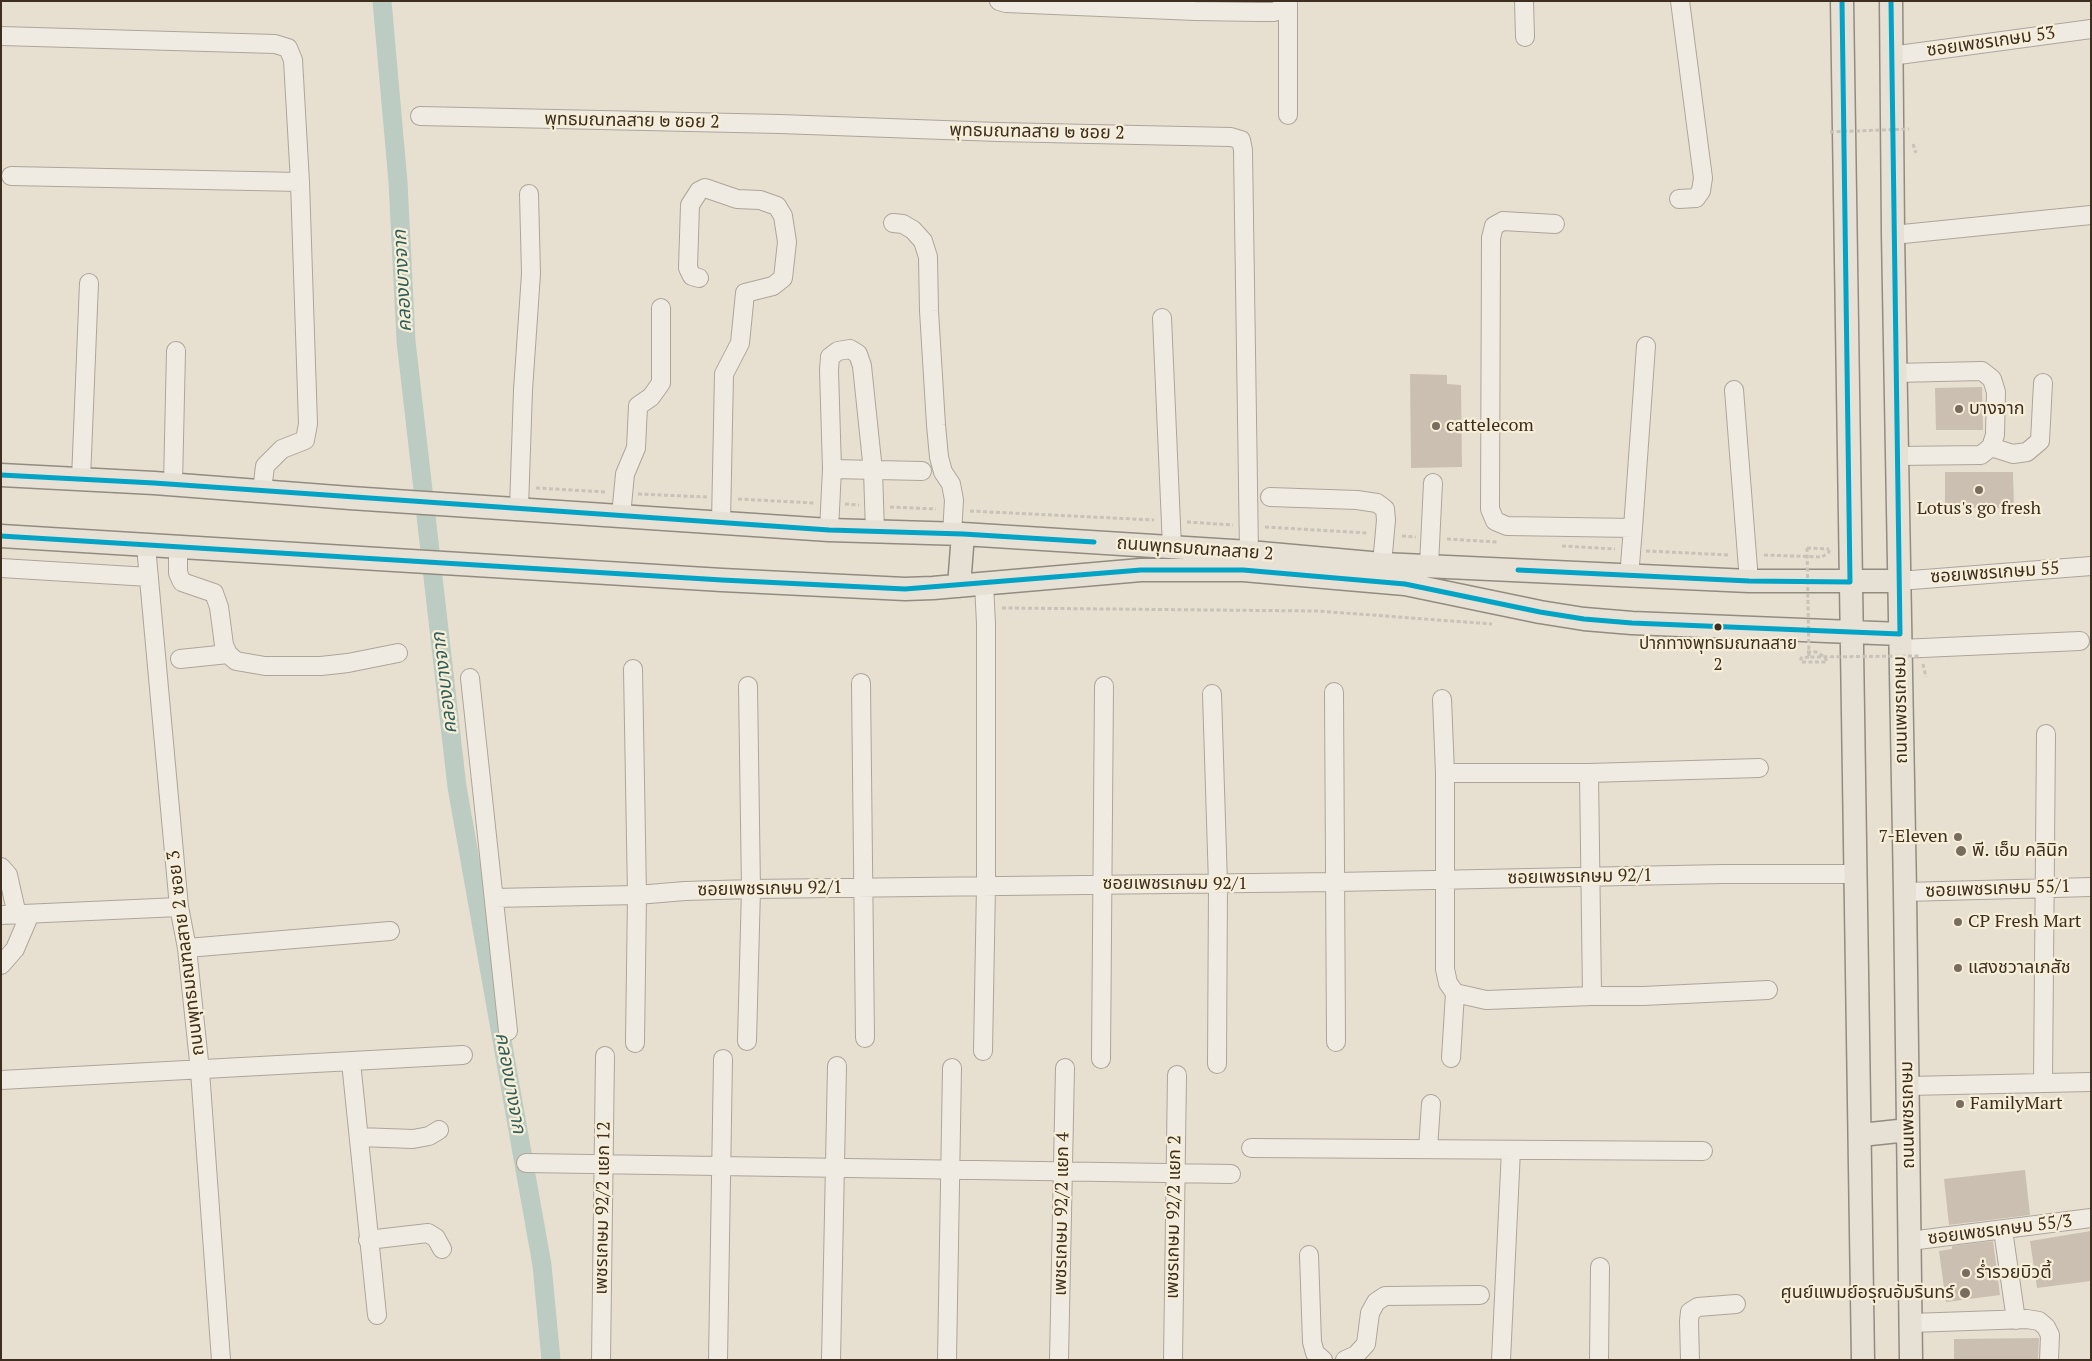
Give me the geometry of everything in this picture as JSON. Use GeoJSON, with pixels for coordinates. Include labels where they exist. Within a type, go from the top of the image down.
{"type":"FeatureCollection","features":[{"type":"Feature","properties":{"kind":"main road"},"geometry":{"type":"LineString","coordinates":[[1842,1],[1863,1360]]}},
{"type":"Feature","properties":{"kind":"main road","name":"ถนนเพชรเกษม"},"geometry":{"type":"LineString","coordinates":[[1891,1],[1892,235],[1905,892],[1911,1360]]}},
{"type":"Feature","properties":{"kind":"main road","name":"ถนนพุทธมณฑลสาย 2"},"geometry":{"type":"LineString","coordinates":[[1,475],[174,484],[350,498],[829,530],[958,534],[1172,547],[1382,564],[1629,577],[1749,581],[1899,581]]}},
{"type":"Feature","properties":{"kind":"main road"},"geometry":{"type":"LineString","coordinates":[[958,534],[959,586]]}},
{"type":"Feature","properties":{"kind":"main road","name":"ถนนพุทธมณฑลสาย 2"},"geometry":{"type":"LineString","coordinates":[[1,536],[722,580],[905,589],[1141,570],[1243,570],[1405,584],[1540,612],[1584,618],[1632,623],[1851,632],[1900,641]]}},
{"type":"Feature","properties":{"kind":"main road"},"geometry":{"type":"LineString","coordinates":[[1861,1135],[1908,1130]]}},
{"type":"Feature","properties":{"kind":"street"},"geometry":{"type":"LineString","coordinates":[[999,1],[1006,3],[1155,10],[1274,12],[1282,8],[1288,1]]}},
{"type":"Feature","properties":{"kind":"street"},"geometry":{"type":"LineString","coordinates":[[1288,1],[1288,116]]}},
{"type":"Feature","properties":{"kind":"street"},"geometry":{"type":"LineString","coordinates":[[1524,1],[1525,37]]}},
{"type":"Feature","properties":{"kind":"street"},"geometry":{"type":"LineString","coordinates":[[1679,199],[1696,198],[1701,191],[1703,178],[1680,1]]}},
{"type":"Feature","properties":{"kind":"street","name":"ซอยเพชรเกษม 53"},"geometry":{"type":"LineString","coordinates":[[1891,56],[2091,29]]}},
{"type":"Feature","properties":{"kind":"street"},"geometry":{"type":"LineString","coordinates":[[1,36],[275,44],[288,48],[293,60],[300,182],[308,424],[305,440],[282,449],[265,466],[262,491]]}},
{"type":"Feature","properties":{"kind":"street","name":"พุทธมณฑลสาย ๒ ซอย 2"},"geometry":{"type":"LineString","coordinates":[[420,116],[1231,136],[1240,140],[1243,150],[1249,552]]}},
{"type":"Feature","properties":{"kind":"street"},"geometry":{"type":"LineString","coordinates":[[10,176],[300,182]]}},
{"type":"Feature","properties":{"kind":"street"},"geometry":{"type":"LineString","coordinates":[[699,278],[692,276],[688,268],[690,205],[699,191],[706,188],[737,199],[760,200],[777,206],[783,216],[787,242],[783,278],[774,286],[745,292],[740,343],[724,374],[721,522]]}},
{"type":"Feature","properties":{"kind":"street"},"geometry":{"type":"LineString","coordinates":[[513,508],[531,274],[529,194]]}},
{"type":"Feature","properties":{"kind":"street"},"geometry":{"type":"LineString","coordinates":[[1892,235],[2091,215]]}},
{"type":"Feature","properties":{"kind":"street"},"geometry":{"type":"LineString","coordinates":[[1554,224],[1504,221],[1494,226],[1491,238],[1490,509],[1495,522],[1507,526],[1633,528]]}},
{"type":"Feature","properties":{"kind":"street"},"geometry":{"type":"LineString","coordinates":[[893,224],[903,224],[913,230],[924,241],[928,257],[929,311],[939,457],[943,472],[951,484],[958,534]]}},
{"type":"Feature","properties":{"kind":"street"},"geometry":{"type":"LineString","coordinates":[[81,479],[89,283]]}},
{"type":"Feature","properties":{"kind":"street"},"geometry":{"type":"LineString","coordinates":[[621,516],[625,474],[636,448],[638,406],[651,397],[661,383],[661,308]]}},
{"type":"Feature","properties":{"kind":"street"},"geometry":{"type":"LineString","coordinates":[[1162,318],[1172,547]]}},
{"type":"Feature","properties":{"kind":"street"},"geometry":{"type":"LineString","coordinates":[[1629,577],[1646,346]]}},
{"type":"Feature","properties":{"kind":"street"},"geometry":{"type":"LineString","coordinates":[[829,530],[832,469],[830,357],[838,350],[850,349],[858,354],[862,366],[873,471],[875,532]]}},
{"type":"Feature","properties":{"kind":"street"},"geometry":{"type":"LineString","coordinates":[[174,484],[176,352]]}},
{"type":"Feature","properties":{"kind":"street"},"geometry":{"type":"LineString","coordinates":[[1895,374],[1982,371],[1992,379],[1996,392],[1995,435],[1991,448],[1980,455],[1896,456]]}},
{"type":"Feature","properties":{"kind":"street"},"geometry":{"type":"LineString","coordinates":[[1991,448],[2013,454],[2027,452],[2040,441],[2043,383]]}},
{"type":"Feature","properties":{"kind":"street"},"geometry":{"type":"LineString","coordinates":[[1734,390],[1749,581]]}},
{"type":"Feature","properties":{"kind":"street"},"geometry":{"type":"LineString","coordinates":[[832,469],[922,471]]}},
{"type":"Feature","properties":{"kind":"street"},"geometry":{"type":"LineString","coordinates":[[1429,565],[1433,483]]}},
{"type":"Feature","properties":{"kind":"street"},"geometry":{"type":"LineString","coordinates":[[1270,497],[1377,502],[1385,509],[1386,520],[1382,564]]}},
{"type":"Feature","properties":{"kind":"street","name":"ถนนพุทธมณฑลสาย 2 ซอย 3"},"geometry":{"type":"LineString","coordinates":[[146,546],[179,907],[187,948],[200,1071],[222,1360]]}},
{"type":"Feature","properties":{"kind":"street"},"geometry":{"type":"LineString","coordinates":[[178,547],[178,574],[182,582],[214,593],[217,598],[224,645],[228,654],[236,661],[265,666],[321,666],[348,663],[398,653]]}},
{"type":"Feature","properties":{"kind":"street","name":"ซอยเพชรเกษม 55"},"geometry":{"type":"LineString","coordinates":[[1899,581],[2091,566]]}},
{"type":"Feature","properties":{"kind":"street"},"geometry":{"type":"LineString","coordinates":[[1,568],[150,576]]}},
{"type":"Feature","properties":{"kind":"street"},"geometry":{"type":"LineString","coordinates":[[983,1050],[986,886],[984,584]]}},
{"type":"Feature","properties":{"kind":"street"},"geometry":{"type":"LineString","coordinates":[[1900,641],[2080,641]]}},
{"type":"Feature","properties":{"kind":"street"},"geometry":{"type":"LineString","coordinates":[[180,659],[228,654]]}},
{"type":"Feature","properties":{"kind":"street"},"geometry":{"type":"LineString","coordinates":[[633,669],[637,895],[635,1043]]}},
{"type":"Feature","properties":{"kind":"street"},"geometry":{"type":"LineString","coordinates":[[470,678],[508,1031]]}},
{"type":"Feature","properties":{"kind":"street"},"geometry":{"type":"LineString","coordinates":[[861,683],[865,1038]]}},
{"type":"Feature","properties":{"kind":"street"},"geometry":{"type":"LineString","coordinates":[[747,1040],[752,889],[748,686]]}},
{"type":"Feature","properties":{"kind":"street"},"geometry":{"type":"LineString","coordinates":[[1101,1059],[1104,686]]}},
{"type":"Feature","properties":{"kind":"street"},"geometry":{"type":"LineString","coordinates":[[1334,692],[1336,1042]]}},
{"type":"Feature","properties":{"kind":"street"},"geometry":{"type":"LineString","coordinates":[[1212,694],[1218,884],[1216,1064]]}},
{"type":"Feature","properties":{"kind":"street"},"geometry":{"type":"LineString","coordinates":[[1442,699],[1445,773],[1445,969],[1448,982],[1455,993],[1451,1058]]}},
{"type":"Feature","properties":{"kind":"street"},"geometry":{"type":"LineString","coordinates":[[2043,1083],[2046,734]]}},
{"type":"Feature","properties":{"kind":"street"},"geometry":{"type":"LineString","coordinates":[[1445,773],[1589,773],[1759,768]]}},
{"type":"Feature","properties":{"kind":"street"},"geometry":{"type":"LineString","coordinates":[[1589,773],[1592,996]]}},
{"type":"Feature","properties":{"kind":"street"},"geometry":{"type":"LineString","coordinates":[[1,867],[8,875],[16,915],[16,949],[1,965]]}},
{"type":"Feature","properties":{"kind":"street","name":"ซอยเพชรเกษม 92/1"},"geometry":{"type":"LineString","coordinates":[[494,898],[637,895],[684,891],[752,889],[1218,884],[1591,876],[1856,874]]}},
{"type":"Feature","properties":{"kind":"street","name":"ซอยเพชรเกษม 55/1"},"geometry":{"type":"LineString","coordinates":[[1905,892],[2091,887]]}},
{"type":"Feature","properties":{"kind":"street"},"geometry":{"type":"LineString","coordinates":[[16,915],[179,907]]}},
{"type":"Feature","properties":{"kind":"street"},"geometry":{"type":"LineString","coordinates":[[187,948],[390,930]]}},
{"type":"Feature","properties":{"kind":"street"},"geometry":{"type":"LineString","coordinates":[[1455,993],[1486,1000],[1643,996],[1768,990]]}},
{"type":"Feature","properties":{"kind":"street"},"geometry":{"type":"LineString","coordinates":[[1,1080],[200,1071],[464,1055]]}},
{"type":"Feature","properties":{"kind":"street","name":"เพชรเกษม 92/2 แยก 12"},"geometry":{"type":"LineString","coordinates":[[601,1360],[605,1056]]}},
{"type":"Feature","properties":{"kind":"street"},"geometry":{"type":"LineString","coordinates":[[718,1360],[723,1059]]}},
{"type":"Feature","properties":{"kind":"street"},"geometry":{"type":"LineString","coordinates":[[351,1062],[377,1315]]}},
{"type":"Feature","properties":{"kind":"street"},"geometry":{"type":"LineString","coordinates":[[831,1360],[837,1066]]}},
{"type":"Feature","properties":{"kind":"street"},"geometry":{"type":"LineString","coordinates":[[947,1360],[952,1068]]}},
{"type":"Feature","properties":{"kind":"street","name":"เพชรเกษม 92/2 แยก 4"},"geometry":{"type":"LineString","coordinates":[[1059,1360],[1065,1068]]}},
{"type":"Feature","properties":{"kind":"street","name":"เพชรเกษม 92/2 แยก 2"},"geometry":{"type":"LineString","coordinates":[[1172,1360],[1177,1075]]}},
{"type":"Feature","properties":{"kind":"street"},"geometry":{"type":"LineString","coordinates":[[1908,1086],[2091,1082]]}},
{"type":"Feature","properties":{"kind":"street"},"geometry":{"type":"LineString","coordinates":[[1428,1149],[1431,1104]]}},
{"type":"Feature","properties":{"kind":"street"},"geometry":{"type":"LineString","coordinates":[[359,1138],[413,1139],[429,1136],[439,1130]]}},
{"type":"Feature","properties":{"kind":"street"},"geometry":{"type":"LineString","coordinates":[[1251,1148],[1703,1151]]}},
{"type":"Feature","properties":{"kind":"street"},"geometry":{"type":"LineString","coordinates":[[1501,1360],[1510,1150]]}},
{"type":"Feature","properties":{"kind":"street"},"geometry":{"type":"LineString","coordinates":[[526,1163],[1231,1174]]}},
{"type":"Feature","properties":{"kind":"street","name":"ซอยเพชรเกษม 55/3"},"geometry":{"type":"LineString","coordinates":[[1910,1241],[2091,1218]]}},
{"type":"Feature","properties":{"kind":"street"},"geometry":{"type":"LineString","coordinates":[[2003,1230],[2016,1320]]}},
{"type":"Feature","properties":{"kind":"street"},"geometry":{"type":"LineString","coordinates":[[368,1240],[428,1234],[436,1238],[442,1249]]}},
{"type":"Feature","properties":{"kind":"street"},"geometry":{"type":"LineString","coordinates":[[1308,1255],[1312,1342],[1315,1353],[1323,1360]]}},
{"type":"Feature","properties":{"kind":"street"},"geometry":{"type":"LineString","coordinates":[[1599,1360],[1600,1267]]}},
{"type":"Feature","properties":{"kind":"street"},"geometry":{"type":"LineString","coordinates":[[1345,1360],[1356,1355],[1366,1344],[1370,1313],[1376,1302],[1385,1296],[1480,1295]]}},
{"type":"Feature","properties":{"kind":"street"},"geometry":{"type":"LineString","coordinates":[[1690,1360],[1690,1312],[1698,1307],[1736,1304]]}},
{"type":"Feature","properties":{"kind":"street"},"geometry":{"type":"LineString","coordinates":[[1911,1323],[2039,1321],[2046,1327],[2050,1335],[2049,1360]]}},
{"type":"Feature","properties":{"kind":"path"},"geometry":{"type":"LineString","coordinates":[[1830,132],[1909,129]]}},
{"type":"Feature","properties":{"kind":"path"},"geometry":{"type":"LineString","coordinates":[[1809,657],[1807,548],[1829,549]]}},
{"type":"Feature","properties":{"kind":"path"},"geometry":{"type":"LineString","coordinates":[[985,608],[1318,611],[1495,624]]}},
{"type":"Feature","properties":{"kind":"path"},"geometry":{"type":"LineString","coordinates":[[1827,662],[1801,662],[1801,658],[1921,656]]}},
{"type":"Feature","properties":{"kind":"building","name":"cattelecom"},"geometry":{"type":"Polygon","coordinates":[[[1410,374],[1447,375],[1447,384],[1461,385],[1462,467],[1411,468],[1410,374]]]}},
{"type":"Feature","properties":{"kind":"building","name":"บางจาก"},"geometry":{"type":"Polygon","coordinates":[[[1982,387],[1983,430],[1936,430],[1935,388],[1982,387]]]}},
{"type":"Feature","properties":{"kind":"building","name":"Lotus's go fresh"},"geometry":{"type":"Polygon","coordinates":[[[1945,472],[2013,472],[2014,508],[1945,508],[1945,472]]]}},
{"type":"Feature","properties":{"kind":"building"},"geometry":{"type":"Polygon","coordinates":[[[2025,1170],[2030,1215],[1949,1225],[1944,1179],[2025,1170]]]}},
{"type":"Feature","properties":{"kind":"building"},"geometry":{"type":"Polygon","coordinates":[[[2091,1231],[2091,1281],[2037,1288],[2030,1241],[2091,1231]]]}},
{"type":"Feature","properties":{"kind":"building"},"geometry":{"type":"Polygon","coordinates":[[[1993,1241],[2000,1295],[1946,1302],[1939,1251],[1952,1249],[1952,1246],[1993,1241]]]}},
{"type":"Feature","properties":{"kind":"building"},"geometry":{"type":"Polygon","coordinates":[[[2039,1338],[2038,1360],[1954,1360],[1954,1339],[2039,1338]]]}},
{"type":"Feature","properties":{"kind":"waterway","name":"คลองบางจาก"},"geometry":{"type":"LineString","coordinates":[[382,1],[398,182],[406,341],[457,787],[542,1265],[551,1360]]}},
{"type":"Feature","properties":{"kind":"transit line"},"geometry":{"type":"LineString","coordinates":[[1518,570],[1749,581],[1850,582],[1842,1]]}},
{"type":"Feature","properties":{"kind":"transit line"},"geometry":{"type":"LineString","coordinates":[[1,536],[722,580],[905,589],[1141,570],[1243,570],[1405,584],[1540,612],[1584,619],[1632,623],[1900,634],[1891,1]]}},
{"type":"Feature","properties":{"kind":"transit line"},"geometry":{"type":"LineString","coordinates":[[1,475],[154,483],[829,530],[963,534],[1094,542]]}},
{"type":"Feature","properties":{"kind":"place","name":"บางจาก"},"geometry":{"type":"Point","coordinates":[1959,409]}},
{"type":"Feature","properties":{"kind":"place","name":"cattelecom"},"geometry":{"type":"Point","coordinates":[1436,426]}},
{"type":"Feature","properties":{"kind":"place","name":"Lotus's go fresh"},"geometry":{"type":"Point","coordinates":[1979,490]}},
{"type":"Feature","properties":{"kind":"place","name":"ปากทางพุทธมณฑลสาย 2"},"geometry":{"type":"Point","coordinates":[1718,627]}},
{"type":"Feature","properties":{"kind":"place","name":"7-Eleven"},"geometry":{"type":"Point","coordinates":[1958,837]}},
{"type":"Feature","properties":{"kind":"place","name":"พี. เอ็ม คลินิก"},"geometry":{"type":"Point","coordinates":[1961,851]}},
{"type":"Feature","properties":{"kind":"place","name":"CP Fresh Mart"},"geometry":{"type":"Point","coordinates":[1958,922]}},
{"type":"Feature","properties":{"kind":"place","name":"แสงชวาลเภสัช"},"geometry":{"type":"Point","coordinates":[1958,968]}},
{"type":"Feature","properties":{"kind":"place","name":"FamilyMart"},"geometry":{"type":"Point","coordinates":[1960,1104]}},
{"type":"Feature","properties":{"kind":"place","name":"ร่ำรวยบิวตี้"},"geometry":{"type":"Point","coordinates":[1966,1273]}},
{"type":"Feature","properties":{"kind":"place","name":"ศูนย์แพมย์อรุณอัมรินทร์"},"geometry":{"type":"Point","coordinates":[1965,1293]}}]}
